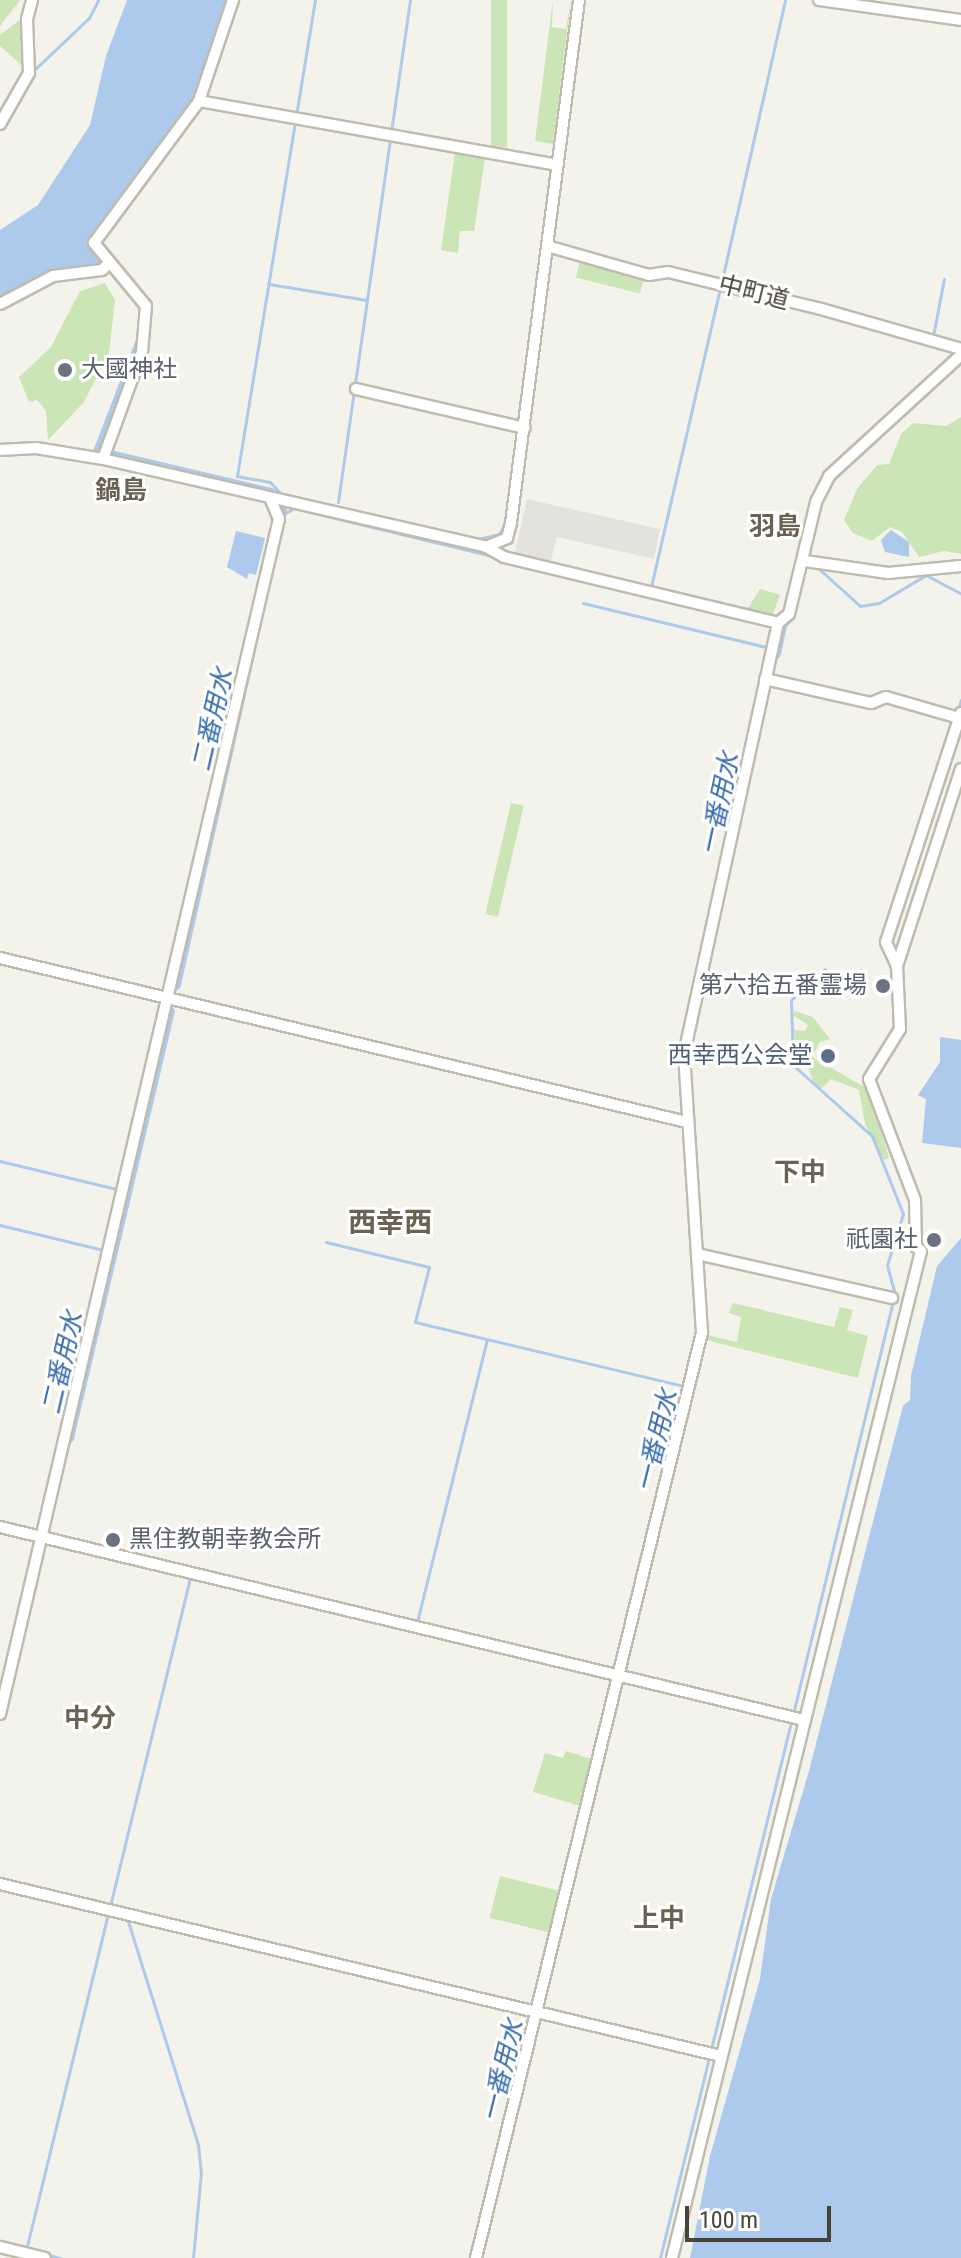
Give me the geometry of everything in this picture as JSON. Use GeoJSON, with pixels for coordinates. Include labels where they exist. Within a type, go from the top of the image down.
{"type":"FeatureCollection","features":[{"type":"Feature","properties":{"kind":"street"},"geometry":{"type":"LineString","coordinates":[[0,124],[29,73],[27,19],[32,0]]}},
{"type":"Feature","properties":{"kind":"street"},"geometry":{"type":"LineString","coordinates":[[105,454],[142,352],[146,306],[108,265],[94,243],[199,101],[233,0]]}},
{"type":"Feature","properties":{"kind":"street"},"geometry":{"type":"LineString","coordinates":[[486,547],[507,538],[525,428],[554,165],[579,0]]}},
{"type":"Feature","properties":{"kind":"street"},"geometry":{"type":"LineString","coordinates":[[819,0],[961,20]]}},
{"type":"Feature","properties":{"kind":"street"},"geometry":{"type":"LineString","coordinates":[[199,101],[554,165]]}},
{"type":"Feature","properties":{"kind":"street","name":"中町道"},"geometry":{"type":"LineString","coordinates":[[547,246],[721,285],[961,349]]}},
{"type":"Feature","properties":{"kind":"street"},"geometry":{"type":"LineString","coordinates":[[0,304],[53,276],[108,265]]}},
{"type":"Feature","properties":{"kind":"street"},"geometry":{"type":"LineString","coordinates":[[476,2258],[622,1675],[702,1332],[684,1054],[778,623],[789,614],[806,561],[816,502],[829,476],[961,355]]}},
{"type":"Feature","properties":{"kind":"street"},"geometry":{"type":"LineString","coordinates":[[356,389],[525,428]]}},
{"type":"Feature","properties":{"kind":"street"},"geometry":{"type":"LineString","coordinates":[[0,450],[36,448],[105,454],[270,498],[486,547],[504,557],[778,623]]}},
{"type":"Feature","properties":{"kind":"street"},"geometry":{"type":"LineString","coordinates":[[0,1714],[44,1538],[279,519],[270,498]]}},
{"type":"Feature","properties":{"kind":"street"},"geometry":{"type":"LineString","coordinates":[[806,561],[888,573],[961,566]]}},
{"type":"Feature","properties":{"kind":"street"},"geometry":{"type":"LineString","coordinates":[[768,680],[871,703],[886,697],[958,716],[886,942],[897,966]]}},
{"type":"Feature","properties":{"kind":"street"},"geometry":{"type":"LineString","coordinates":[[672,2258],[714,2055],[796,1718],[921,1251],[916,1247],[915,1200],[869,1079],[900,1029],[897,966],[961,769]]}},
{"type":"Feature","properties":{"kind":"street"},"geometry":{"type":"LineString","coordinates":[[0,958],[687,1122]]}},
{"type":"Feature","properties":{"kind":"street"},"geometry":{"type":"LineString","coordinates":[[699,1254],[892,1298]]}},
{"type":"Feature","properties":{"kind":"street"},"geometry":{"type":"LineString","coordinates":[[0,1527],[796,1718]]}},
{"type":"Feature","properties":{"kind":"street"},"geometry":{"type":"LineString","coordinates":[[0,1884],[714,2055]]}},
{"type":"Feature","properties":{"kind":"street"},"geometry":{"type":"LineString","coordinates":[[0,2247],[45,2258]]}},
{"type":"Feature","properties":{"kind":"shaded area"},"geometry":{"type":"Polygon","coordinates":[[[527,499],[660,529],[654,559],[557,537],[550,564],[514,556],[527,499]]]}},
{"type":"Feature","properties":{"kind":"green space"},"geometry":{"type":"Polygon","coordinates":[[[0,0],[20,0],[0,26],[0,0]]]}},
{"type":"Feature","properties":{"kind":"green space"},"geometry":{"type":"Polygon","coordinates":[[[491,0],[507,0],[507,147],[491,147],[491,0]]]}},
{"type":"Feature","properties":{"kind":"green space"},"geometry":{"type":"Polygon","coordinates":[[[553,0],[552,27],[566,29],[571,0],[553,144],[535,141],[553,0]]]}},
{"type":"Feature","properties":{"kind":"green space"},"geometry":{"type":"Polygon","coordinates":[[[21,19],[24,21],[26,69],[0,46],[0,35],[21,19]]]}},
{"type":"Feature","properties":{"kind":"green space"},"geometry":{"type":"Polygon","coordinates":[[[455,152],[485,158],[474,231],[460,231],[458,253],[441,250],[455,152]]]}},
{"type":"Feature","properties":{"kind":"green space"},"geometry":{"type":"Polygon","coordinates":[[[580,261],[644,277],[640,293],[576,277],[580,261]]]}},
{"type":"Feature","properties":{"kind":"green space"},"geometry":{"type":"Polygon","coordinates":[[[105,283],[115,300],[109,353],[84,402],[48,440],[46,411],[37,400],[29,402],[19,377],[51,347],[80,291],[105,283]]]}},
{"type":"Feature","properties":{"kind":"green space"},"geometry":{"type":"Polygon","coordinates":[[[961,417],[961,554],[944,551],[919,557],[902,532],[890,527],[872,541],[853,533],[844,520],[857,489],[877,465],[889,464],[901,434],[913,423],[946,426],[961,417]]]}},
{"type":"Feature","properties":{"kind":"green space"},"geometry":{"type":"Polygon","coordinates":[[[760,589],[780,595],[773,614],[748,608],[760,589]]]}},
{"type":"Feature","properties":{"kind":"green space"},"geometry":{"type":"Polygon","coordinates":[[[511,803],[524,806],[498,917],[485,914],[511,803]]]}},
{"type":"Feature","properties":{"kind":"green space"},"geometry":{"type":"Polygon","coordinates":[[[795,1011],[813,1017],[830,1039],[820,1042],[812,1057],[868,1089],[889,1158],[884,1160],[865,1124],[859,1090],[831,1079],[822,1088],[814,1085],[808,1067],[795,1063],[804,1050],[795,1046],[794,1030],[805,1031],[808,1025],[793,1015],[795,1011]]]}},
{"type":"Feature","properties":{"kind":"green space"},"geometry":{"type":"Polygon","coordinates":[[[733,1303],[834,1327],[840,1307],[853,1310],[847,1330],[868,1336],[858,1378],[706,1340],[707,1335],[737,1342],[741,1317],[729,1313],[733,1303]]]}},
{"type":"Feature","properties":{"kind":"green space"},"geometry":{"type":"Polygon","coordinates":[[[566,1751],[595,1760],[584,1807],[533,1792],[545,1753],[563,1758],[566,1751]]]}},
{"type":"Feature","properties":{"kind":"green space"},"geometry":{"type":"Polygon","coordinates":[[[500,1876],[564,1892],[554,1934],[490,1918],[500,1876]]]}},
{"type":"Feature","properties":{"kind":"water"},"geometry":{"type":"Polygon","coordinates":[[[127,0],[228,0],[196,95],[90,244],[103,261],[100,266],[48,274],[0,298],[0,230],[38,205],[90,125],[106,56],[127,0]]]}},
{"type":"Feature","properties":{"kind":"water"},"geometry":{"type":"Polygon","coordinates":[[[891,530],[909,542],[909,557],[885,552],[881,540],[891,530]]]}},
{"type":"Feature","properties":{"kind":"water"},"geometry":{"type":"Polygon","coordinates":[[[236,531],[265,538],[256,575],[249,573],[247,579],[227,567],[236,531]]]}},
{"type":"Feature","properties":{"kind":"water"},"geometry":{"type":"Polygon","coordinates":[[[940,1037],[961,1040],[961,1148],[922,1143],[926,1099],[918,1095],[940,1062],[940,1037]]]}},
{"type":"Feature","properties":{"kind":"water"},"geometry":{"type":"Polygon","coordinates":[[[961,1238],[961,2258],[690,2258],[710,2156],[760,1979],[771,1899],[809,1771],[903,1406],[910,1400],[911,1376],[937,1266],[961,1238]]]}},
{"type":"Feature","properties":{"kind":"waterway"},"geometry":{"type":"LineString","coordinates":[[32,72],[89,18],[98,0]]}},
{"type":"Feature","properties":{"kind":"waterway"},"geometry":{"type":"LineString","coordinates":[[282,495],[270,482],[237,476],[315,0]]}},
{"type":"Feature","properties":{"kind":"waterway"},"geometry":{"type":"LineString","coordinates":[[338,502],[410,0]]}},
{"type":"Feature","properties":{"kind":"waterway"},"geometry":{"type":"LineString","coordinates":[[540,265],[573,0]]}},
{"type":"Feature","properties":{"kind":"waterway"},"geometry":{"type":"LineString","coordinates":[[722,280],[785,0]]}},
{"type":"Feature","properties":{"kind":"waterway"},"geometry":{"type":"LineString","coordinates":[[933,336],[944,279]]}},
{"type":"Feature","properties":{"kind":"waterway"},"geometry":{"type":"LineString","coordinates":[[269,284],[367,300]]}},
{"type":"Feature","properties":{"kind":"waterway"},"geometry":{"type":"LineString","coordinates":[[720,288],[651,586],[781,617]]}},
{"type":"Feature","properties":{"kind":"waterway","name":"二番用水"},"geometry":{"type":"LineString","coordinates":[[142,338],[98,452],[271,493]]}},
{"type":"Feature","properties":{"kind":"waterway"},"geometry":{"type":"LineString","coordinates":[[284,514],[294,508]]}},
{"type":"Feature","properties":{"kind":"waterway","name":"二番用水"},"geometry":{"type":"LineString","coordinates":[[176,985],[282,511]]}},
{"type":"Feature","properties":{"kind":"waterway"},"geometry":{"type":"LineString","coordinates":[[306,511],[496,557]]}},
{"type":"Feature","properties":{"kind":"waterway"},"geometry":{"type":"LineString","coordinates":[[478,539],[499,534],[506,522]]}},
{"type":"Feature","properties":{"kind":"waterway"},"geometry":{"type":"LineString","coordinates":[[818,568],[860,606],[879,603],[926,575],[961,594]]}},
{"type":"Feature","properties":{"kind":"waterway"},"geometry":{"type":"LineString","coordinates":[[583,603],[770,648]]}},
{"type":"Feature","properties":{"kind":"waterway"},"geometry":{"type":"LineString","coordinates":[[782,629],[792,617]]}},
{"type":"Feature","properties":{"kind":"waterway","name":"一番用水"},"geometry":{"type":"LineString","coordinates":[[776,654],[782,625]]}},
{"type":"Feature","properties":{"kind":"waterway"},"geometry":{"type":"LineString","coordinates":[[957,712],[961,700]]}},
{"type":"Feature","properties":{"kind":"waterway"},"geometry":{"type":"LineString","coordinates":[[825,969],[791,1000],[793,1065],[872,1136],[903,1214],[887,1265],[895,1295]]}},
{"type":"Feature","properties":{"kind":"waterway","name":"二番用水"},"geometry":{"type":"LineString","coordinates":[[69,1438],[170,1012]]}},
{"type":"Feature","properties":{"kind":"waterway"},"geometry":{"type":"LineString","coordinates":[[0,1161],[121,1190]]}},
{"type":"Feature","properties":{"kind":"waterway"},"geometry":{"type":"LineString","coordinates":[[0,1225],[99,1249]]}},
{"type":"Feature","properties":{"kind":"waterway"},"geometry":{"type":"LineString","coordinates":[[326,1242],[429,1267],[415,1322],[687,1387]]}},
{"type":"Feature","properties":{"kind":"waterway"},"geometry":{"type":"LineString","coordinates":[[793,1714],[893,1302]]}},
{"type":"Feature","properties":{"kind":"waterway"},"geometry":{"type":"LineString","coordinates":[[417,1622],[487,1340]]}},
{"type":"Feature","properties":{"kind":"waterway"},"geometry":{"type":"LineString","coordinates":[[110,1906],[190,1579]]}},
{"type":"Feature","properties":{"kind":"waterway"},"geometry":{"type":"LineString","coordinates":[[660,2258],[791,1722]]}},
{"type":"Feature","properties":{"kind":"waterway"},"geometry":{"type":"LineString","coordinates":[[26,2250],[108,1913]]}},
{"type":"Feature","properties":{"kind":"waterway"},"geometry":{"type":"LineString","coordinates":[[127,1918],[198,2145],[201,2172],[193,2258]]}},
{"type":"Feature","properties":{"kind":"waterway"},"geometry":{"type":"LineString","coordinates":[[45,2254],[60,2258]]}},
{"type":"Feature","properties":{"kind":"place","name":"大國神社"},"geometry":{"type":"Point","coordinates":[65,370]}},
{"type":"Feature","properties":{"kind":"place","name":"第六拾五番霊場"},"geometry":{"type":"Point","coordinates":[883,986]}},
{"type":"Feature","properties":{"kind":"place","name":"西幸西公会堂"},"geometry":{"type":"Point","coordinates":[828,1056]}},
{"type":"Feature","properties":{"kind":"place","name":"祇園社"},"geometry":{"type":"Point","coordinates":[934,1240]}},
{"type":"Feature","properties":{"kind":"place","name":"黒住教朝幸教会所"},"geometry":{"type":"Point","coordinates":[113,1540]}},
{"type":"Feature","properties":{"kind":"district","name":"鍋島"},"geometry":{"type":"Point","coordinates":[121,491]}},
{"type":"Feature","properties":{"kind":"district","name":"羽島"},"geometry":{"type":"Point","coordinates":[775,527]}},
{"type":"Feature","properties":{"kind":"district","name":"下中"},"geometry":{"type":"Point","coordinates":[800,1173]}},
{"type":"Feature","properties":{"kind":"district","name":"西幸西"},"geometry":{"type":"Point","coordinates":[390,1223]}},
{"type":"Feature","properties":{"kind":"district","name":"中分"},"geometry":{"type":"Point","coordinates":[90,1719]}},
{"type":"Feature","properties":{"kind":"district","name":"上中"},"geometry":{"type":"Point","coordinates":[659,1919]}}]}
